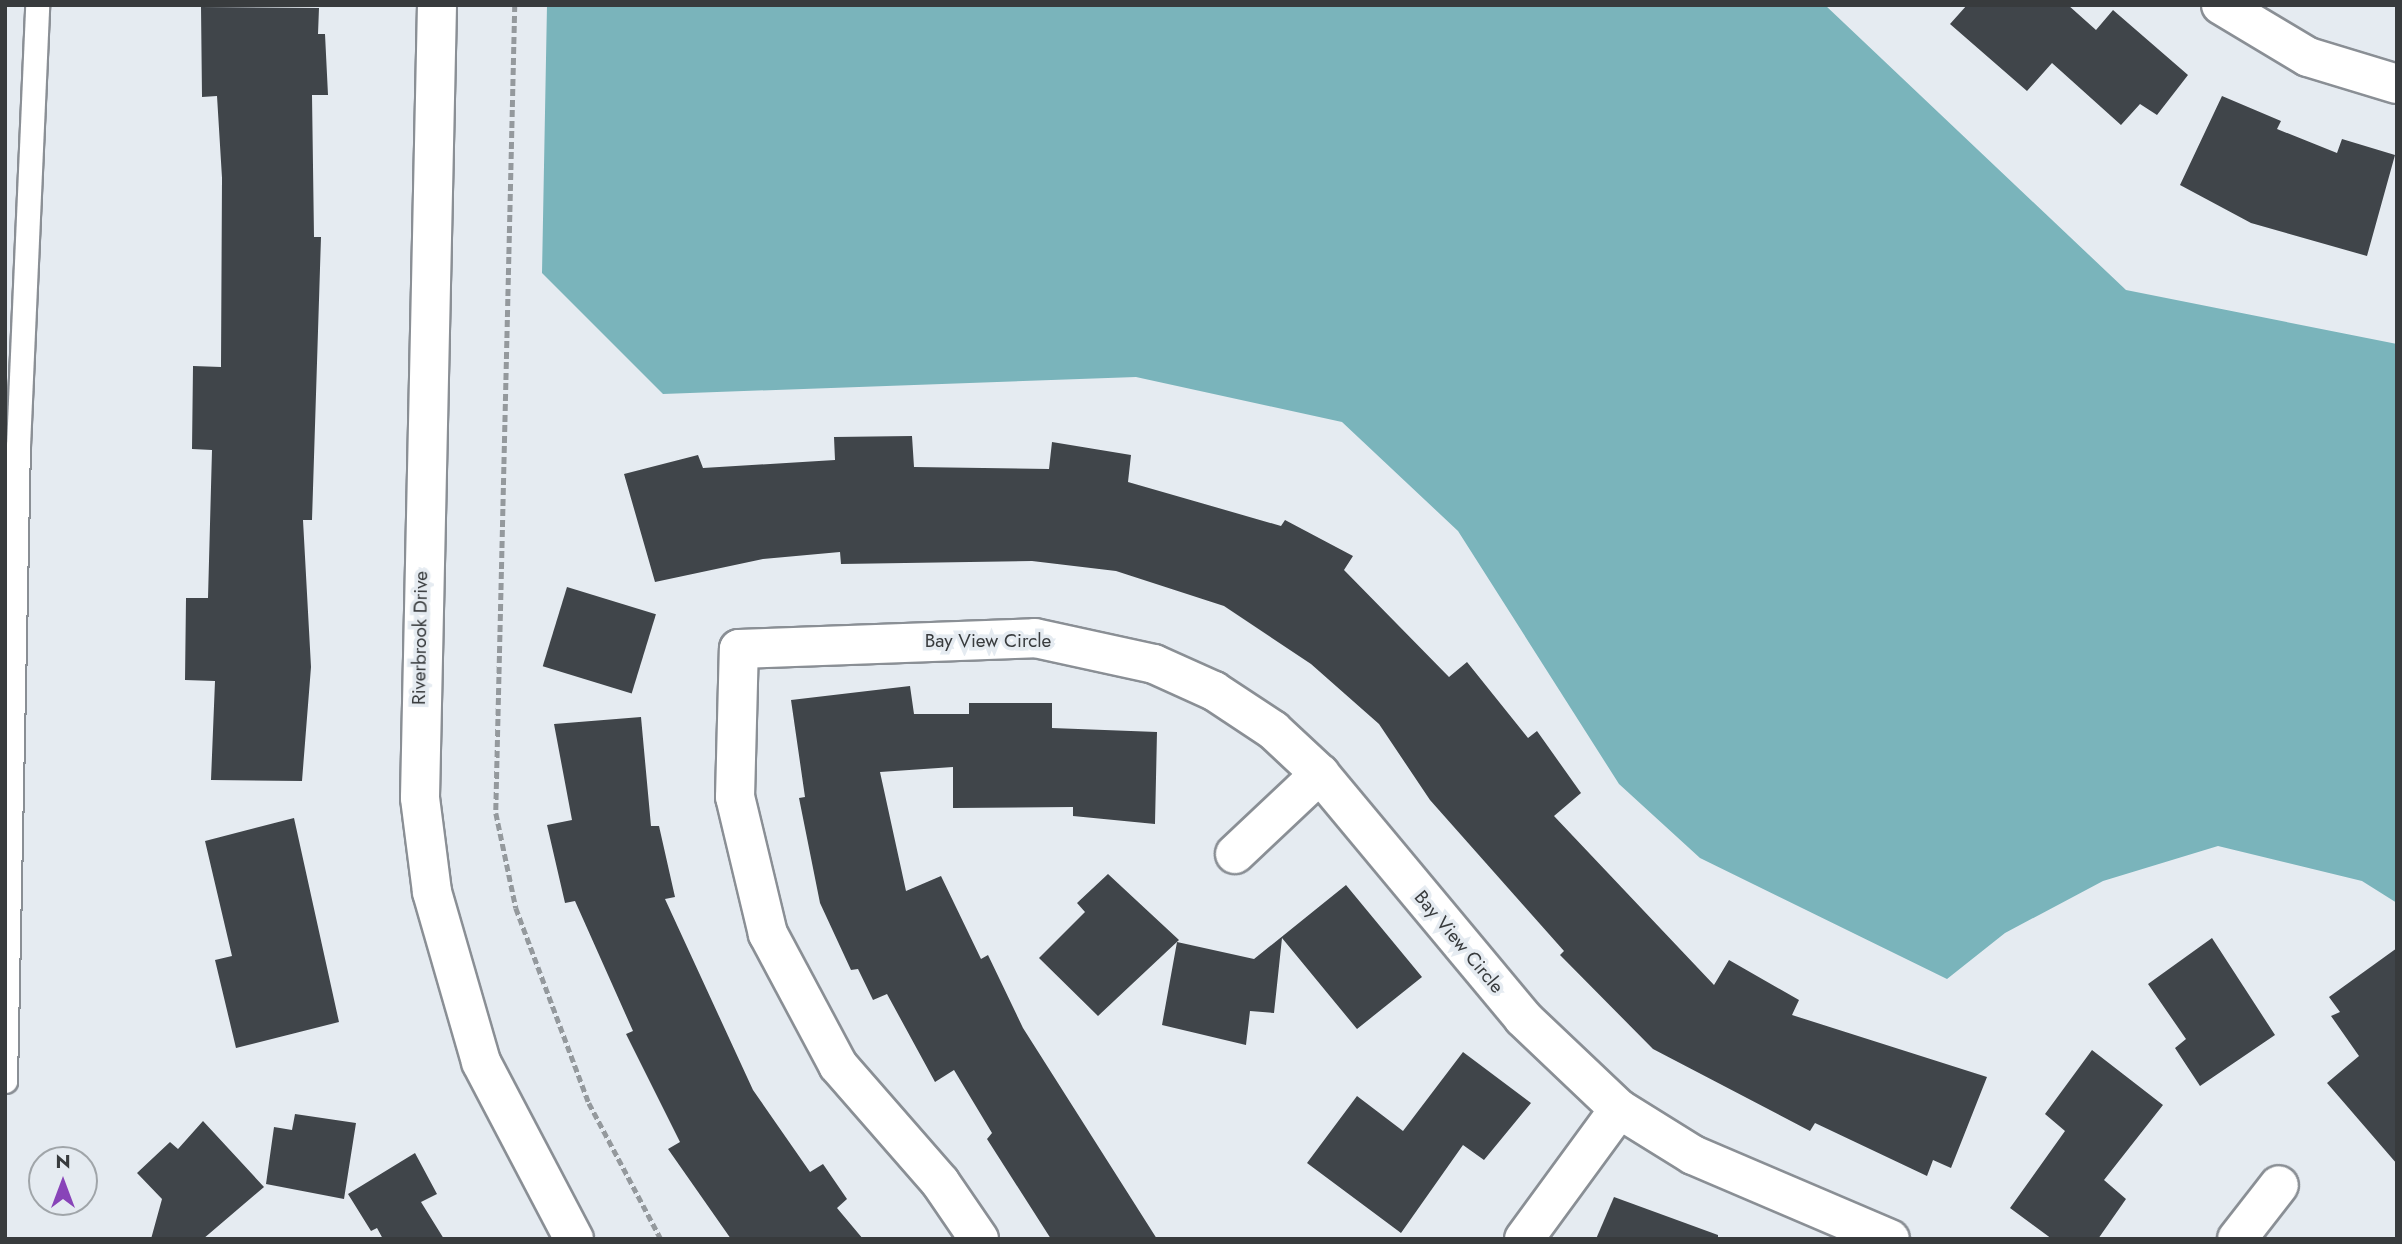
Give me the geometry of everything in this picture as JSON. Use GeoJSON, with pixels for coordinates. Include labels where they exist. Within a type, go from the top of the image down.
{"type":"FeatureCollection","features":[{"type":"Feature","properties":{"kind":"street","name":"Riverbrook Drive"},"geometry":{"type":"LineString","coordinates":[[437,5],[420,798],[432,892],[481,1062],[574,1239]]}},
{"type":"Feature","properties":{"kind":"street"},"geometry":{"type":"LineString","coordinates":[[2221,5],[2308,57],[2397,84]]}},
{"type":"Feature","properties":{"kind":"street","name":"Bay View Circle"},"geometry":{"type":"LineString","coordinates":[[979,1239],[940,1182],[838,1065],[768,934],[735,797],[739,649],[982,637],[1095,646],[1214,691],[1273,730],[1320,774],[1523,1018],[1619,1109],[1693,1154],[1890,1239]]}},
{"type":"Feature","properties":{"kind":"street"},"geometry":{"type":"LineString","coordinates":[[1235,854],[1320,774]]}},
{"type":"Feature","properties":{"kind":"street"},"geometry":{"type":"LineString","coordinates":[[1524,1239],[1619,1109]]}},
{"type":"Feature","properties":{"kind":"street"},"geometry":{"type":"LineString","coordinates":[[2237,1239],[2278,1185]]}},
{"type":"Feature","properties":{"kind":"lane"},"geometry":{"type":"LineString","coordinates":[[5,1081],[18,446],[37,5]]}},
{"type":"Feature","properties":{"kind":"path"},"geometry":{"type":"LineString","coordinates":[[515,5],[496,813],[516,908],[589,1103],[661,1239]]}},
{"type":"Feature","properties":{"kind":"water"},"geometry":{"type":"Polygon","coordinates":[[[547,5],[1825,5],[2126,290],[2397,344],[2397,903],[2362,881],[2218,846],[2103,881],[2005,933],[1947,979],[1700,858],[1619,784],[1458,531],[1342,422],[1136,377],[663,394],[542,273],[547,5]]]}},
{"type":"Feature","properties":{"kind":"building"},"geometry":{"type":"Polygon","coordinates":[[[1967,5],[2068,5],[2096,30],[2113,10],[2188,75],[2157,115],[2140,104],[2121,125],[2052,63],[2027,91],[1950,24],[1967,5]]]}},
{"type":"Feature","properties":{"kind":"building"},"geometry":{"type":"Polygon","coordinates":[[[201,7],[319,8],[318,34],[325,34],[328,95],[312,95],[314,237],[321,237],[312,520],[303,520],[311,667],[302,781],[211,780],[215,681],[185,680],[186,598],[208,598],[212,450],[192,449],[193,366],[221,367],[222,178],[217,96],[202,97],[201,7]]]}},
{"type":"Feature","properties":{"kind":"building"},"geometry":{"type":"Polygon","coordinates":[[[2222,96],[2281,121],[2277,129],[2337,153],[2342,139],[2395,155],[2367,256],[2251,223],[2180,185],[2222,96]]]}},
{"type":"Feature","properties":{"kind":"building"},"geometry":{"type":"Polygon","coordinates":[[[912,436],[914,467],[1049,469],[1052,442],[1131,455],[1128,482],[1281,526],[1285,520],[1353,556],[1344,570],[1449,677],[1467,662],[1528,738],[1537,731],[1581,793],[1554,816],[1714,985],[1729,960],[1799,1000],[1792,1015],[1987,1077],[1951,1168],[1933,1160],[1927,1176],[1815,1123],[1810,1131],[1653,1049],[1560,955],[1564,951],[1430,800],[1379,724],[1311,664],[1224,606],[1116,571],[1032,561],[841,564],[840,552],[763,559],[655,582],[624,474],[698,455],[703,468],[835,460],[834,437],[912,436]]]}},
{"type":"Feature","properties":{"kind":"building"},"geometry":{"type":"Polygon","coordinates":[[[567,587],[656,614],[632,694],[543,666],[567,587]]]}},
{"type":"Feature","properties":{"kind":"building"},"geometry":{"type":"Polygon","coordinates":[[[910,686],[914,714],[969,714],[969,703],[1052,703],[1052,728],[1157,732],[1155,824],[1073,816],[1073,807],[953,808],[953,767],[880,772],[906,891],[941,876],[981,959],[988,955],[1023,1028],[1157,1239],[1051,1239],[987,1139],[992,1133],[954,1070],[935,1082],[887,994],[873,1000],[858,969],[851,970],[820,903],[799,798],[805,797],[791,700],[910,686]]]}},
{"type":"Feature","properties":{"kind":"building"},"geometry":{"type":"Polygon","coordinates":[[[641,717],[651,826],[659,826],[675,897],[665,899],[753,1090],[810,1172],[823,1164],[847,1199],[837,1208],[863,1239],[731,1239],[668,1149],[680,1142],[626,1034],[633,1031],[575,901],[565,903],[547,825],[572,820],[554,724],[641,717]]]}},
{"type":"Feature","properties":{"kind":"building"},"geometry":{"type":"Polygon","coordinates":[[[294,818],[339,1022],[236,1048],[215,960],[232,956],[205,841],[294,818]]]}},
{"type":"Feature","properties":{"kind":"building"},"geometry":{"type":"Polygon","coordinates":[[[1108,874],[1179,940],[1098,1016],[1039,958],[1085,912],[1077,903],[1108,874]]]}},
{"type":"Feature","properties":{"kind":"building"},"geometry":{"type":"Polygon","coordinates":[[[1346,885],[1422,977],[1357,1029],[1282,938],[1274,1013],[1250,1011],[1246,1045],[1162,1025],[1177,942],[1254,959],[1346,885]]]}},
{"type":"Feature","properties":{"kind":"building"},"geometry":{"type":"Polygon","coordinates":[[[2212,938],[2275,1035],[2200,1086],[2175,1048],[2186,1039],[2148,984],[2212,938]]]}},
{"type":"Feature","properties":{"kind":"building"},"geometry":{"type":"Polygon","coordinates":[[[2397,948],[2397,1164],[2327,1083],[2359,1056],[2331,1016],[2340,1012],[2329,997],[2397,948]]]}},
{"type":"Feature","properties":{"kind":"building"},"geometry":{"type":"Polygon","coordinates":[[[2092,1050],[2163,1105],[2104,1180],[2126,1199],[2098,1239],[2052,1239],[2010,1208],[2065,1131],[2045,1114],[2092,1050]]]}},
{"type":"Feature","properties":{"kind":"building"},"geometry":{"type":"Polygon","coordinates":[[[1463,1052],[1531,1103],[1484,1160],[1463,1145],[1401,1233],[1307,1163],[1357,1096],[1403,1131],[1463,1052]]]}},
{"type":"Feature","properties":{"kind":"building"},"geometry":{"type":"Polygon","coordinates":[[[295,1114],[356,1123],[344,1199],[266,1184],[274,1127],[292,1130],[295,1114]]]}},
{"type":"Feature","properties":{"kind":"building"},"geometry":{"type":"Polygon","coordinates":[[[203,1121],[264,1187],[203,1239],[151,1239],[162,1199],[137,1173],[170,1142],[178,1149],[203,1121]]]}},
{"type":"Feature","properties":{"kind":"building"},"geometry":{"type":"Polygon","coordinates":[[[415,1153],[437,1194],[421,1202],[444,1239],[383,1239],[377,1228],[371,1231],[348,1194],[415,1153]]]}},
{"type":"Feature","properties":{"kind":"building"},"geometry":{"type":"Polygon","coordinates":[[[1614,1197],[1718,1235],[1718,1239],[1596,1239],[1614,1197]]]}}]}
